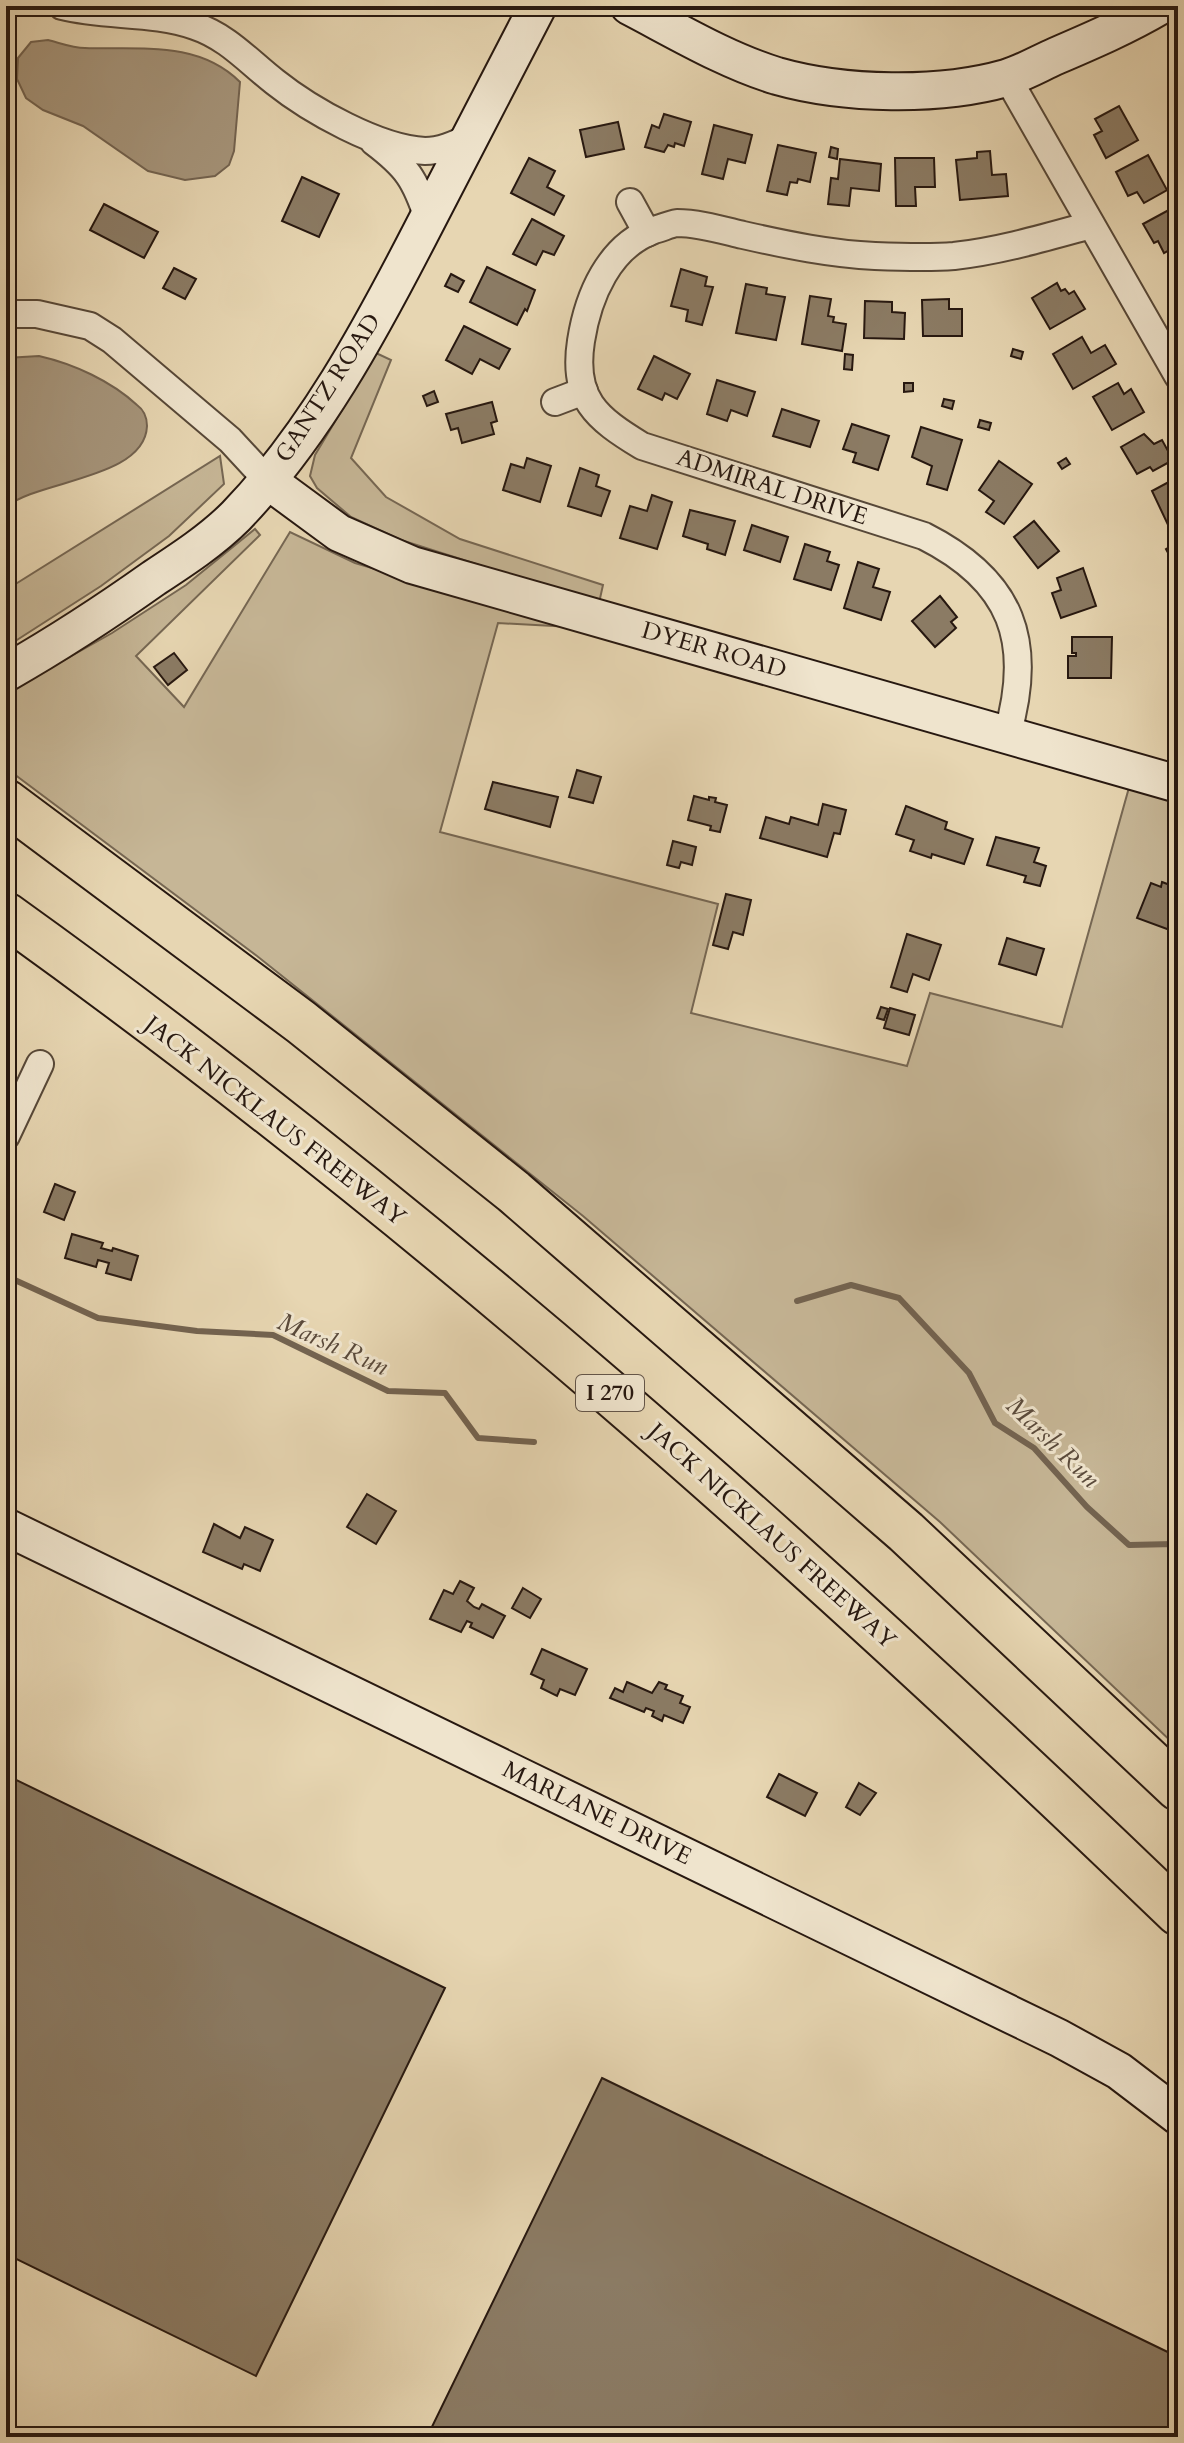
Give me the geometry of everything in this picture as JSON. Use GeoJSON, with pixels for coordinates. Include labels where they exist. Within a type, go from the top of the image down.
{"type":"FeatureCollection","features":[{"type":"Feature","properties":{"kind":"highway"},"geometry":{"type":"LineString","coordinates":[[6,802],[301,1022],[514,1192],[906,1532],[1178,1788]]}},
{"type":"Feature","properties":{"kind":"highway","name":"JACK NICKLAUS FREEWAY"},"geometry":{"type":"LineString","coordinates":[[6,915],[227,1082],[454,1261],[662,1437],[1033,1774],[1178,1913]]}},
{"type":"Feature","properties":{"kind":"street"},"geometry":{"type":"LineString","coordinates":[[62,6],[89,13],[162,19],[193,25],[236,48],[275,82],[317,112],[390,143],[424,151],[453,146],[471,136]]}},
{"type":"Feature","properties":{"kind":"street","name":"GANTZ ROAD"},"geometry":{"type":"LineString","coordinates":[[6,673],[106,612],[210,539],[267,480],[296,443],[352,359],[538,6]]}},
{"type":"Feature","properties":{"kind":"street"},"geometry":{"type":"LineString","coordinates":[[629,6],[745,64],[778,76],[819,84],[897,90],[938,89],[1007,77],[1127,25],[1160,6]]}},
{"type":"Feature","properties":{"kind":"street"},"geometry":{"type":"LineString","coordinates":[[1007,77],[1178,376]]}},
{"type":"Feature","properties":{"kind":"street"},"geometry":{"type":"LineString","coordinates":[[362,132],[408,171],[420,193],[428,218]]}},
{"type":"Feature","properties":{"kind":"street"},"geometry":{"type":"LineString","coordinates":[[630,202],[647,233]]}},
{"type":"Feature","properties":{"kind":"street"},"geometry":{"type":"LineString","coordinates":[[555,402],[584,391],[577,366],[585,313],[617,254],[637,236],[675,223],[716,228],[807,249],[873,256],[955,256],[1091,225]]}},
{"type":"Feature","properties":{"kind":"street"},"geometry":{"type":"LineString","coordinates":[[6,314],[37,314],[90,326],[112,340],[230,440],[267,480]]}},
{"type":"Feature","properties":{"kind":"street","name":"ADMIRAL DRIVE"},"geometry":{"type":"LineString","coordinates":[[584,391],[598,415],[642,446],[924,536],[956,552],[983,575],[1002,603],[1016,636],[1016,696],[1007,735]]}},
{"type":"Feature","properties":{"kind":"street","name":"DYER ROAD"},"geometry":{"type":"LineString","coordinates":[[267,480],[339,533],[412,565],[1178,784]]}},
{"type":"Feature","properties":{"kind":"street"},"geometry":{"type":"LineString","coordinates":[[6,1136],[40,1064]]}},
{"type":"Feature","properties":{"kind":"street","name":"MARLANE DRIVE"},"geometry":{"type":"LineString","coordinates":[[6,1527],[1059,2038],[1119,2071],[1178,2116]]}},
{"type":"Feature","properties":{"kind":"shaded area"},"geometry":{"type":"Polygon","coordinates":[[[48,40],[80,48],[187,53],[223,69],[240,82],[234,151],[229,165],[215,176],[185,180],[148,171],[83,126],[43,110],[26,98],[17,79],[18,58],[31,42],[48,40]]]}},
{"type":"Feature","properties":{"kind":"shaded area"},"geometry":{"type":"Polygon","coordinates":[[[376,353],[391,360],[351,458],[386,497],[460,539],[603,585],[599,603],[401,540],[351,517],[317,488],[310,476],[315,455],[376,353]]]}},
{"type":"Feature","properties":{"kind":"shaded area"},"geometry":{"type":"Polygon","coordinates":[[[39,356],[79,369],[116,388],[142,409],[147,426],[142,444],[129,457],[110,468],[41,490],[6,507],[6,358],[39,356]]]}},
{"type":"Feature","properties":{"kind":"shaded area"},"geometry":{"type":"Polygon","coordinates":[[[220,456],[224,484],[169,536],[101,586],[6,647],[6,590],[220,456]]]}},
{"type":"Feature","properties":{"kind":"shaded area"},"geometry":{"type":"Polygon","coordinates":[[[255,529],[260,535],[136,656],[184,707],[290,532],[355,563],[572,627],[498,623],[440,832],[718,904],[691,1013],[907,1066],[930,993],[1062,1027],[1130,784],[1178,795],[1178,1748],[940,1522],[583,1216],[257,956],[6,768],[6,693],[112,633],[186,585],[255,529]]]}},
{"type":"Feature","properties":{"kind":"building"},"geometry":{"type":"Polygon","coordinates":[[[840,6],[857,6],[856,14],[839,10],[840,6]]]}},
{"type":"Feature","properties":{"kind":"building"},"geometry":{"type":"Polygon","coordinates":[[[1119,106],[1138,140],[1106,158],[1094,135],[1102,131],[1095,119],[1119,106]]]}},
{"type":"Feature","properties":{"kind":"building"},"geometry":{"type":"Polygon","coordinates":[[[664,114],[691,122],[684,146],[675,143],[674,147],[668,145],[664,152],[645,147],[652,125],[659,128],[664,114]]]}},
{"type":"Feature","properties":{"kind":"building"},"geometry":{"type":"Polygon","coordinates":[[[618,122],[624,149],[586,157],[580,130],[618,122]]]}},
{"type":"Feature","properties":{"kind":"building"},"geometry":{"type":"Polygon","coordinates":[[[714,125],[752,135],[745,163],[728,159],[723,179],[702,174],[714,125]]]}},
{"type":"Feature","properties":{"kind":"building"},"geometry":{"type":"Polygon","coordinates":[[[778,145],[816,153],[810,182],[798,179],[797,183],[790,182],[787,195],[767,191],[778,145]]]}},
{"type":"Feature","properties":{"kind":"building"},"geometry":{"type":"Polygon","coordinates":[[[831,147],[838,149],[837,159],[829,157],[831,147]]]}},
{"type":"Feature","properties":{"kind":"building"},"geometry":{"type":"Polygon","coordinates":[[[990,151],[992,175],[1006,174],[1008,196],[960,200],[956,160],[977,158],[977,152],[990,151]]]}},
{"type":"Feature","properties":{"kind":"building"},"geometry":{"type":"Polygon","coordinates":[[[1148,155],[1167,190],[1144,203],[1137,192],[1128,196],[1116,172],[1148,155]]]}},
{"type":"Feature","properties":{"kind":"building"},"geometry":{"type":"Polygon","coordinates":[[[529,158],[555,171],[547,187],[564,196],[554,215],[511,193],[529,158]]]}},
{"type":"Feature","properties":{"kind":"building"},"geometry":{"type":"Polygon","coordinates":[[[895,158],[934,158],[935,187],[915,187],[916,206],[896,206],[895,158]]]}},
{"type":"Feature","properties":{"kind":"building"},"geometry":{"type":"Polygon","coordinates":[[[840,159],[881,164],[879,191],[851,188],[849,206],[828,204],[831,178],[838,179],[840,159]]]}},
{"type":"Feature","properties":{"kind":"building"},"geometry":{"type":"Polygon","coordinates":[[[302,177],[339,194],[319,237],[282,221],[302,177]]]}},
{"type":"Feature","properties":{"kind":"building"},"geometry":{"type":"Polygon","coordinates":[[[104,204],[158,232],[144,258],[90,230],[104,204]]]}},
{"type":"Feature","properties":{"kind":"building"},"geometry":{"type":"Polygon","coordinates":[[[1178,205],[1178,245],[1164,253],[1143,224],[1178,205]]]}},
{"type":"Feature","properties":{"kind":"building"},"geometry":{"type":"Polygon","coordinates":[[[532,219],[564,236],[554,255],[543,251],[536,265],[513,254],[532,219]]]}},
{"type":"Feature","properties":{"kind":"building"},"geometry":{"type":"Polygon","coordinates":[[[487,267],[535,290],[527,311],[525,309],[517,325],[470,302],[487,267]]]}},
{"type":"Feature","properties":{"kind":"building"},"geometry":{"type":"Polygon","coordinates":[[[174,268],[196,279],[185,299],[163,288],[174,268]]]}},
{"type":"Feature","properties":{"kind":"building"},"geometry":{"type":"Polygon","coordinates":[[[681,269],[707,277],[705,286],[713,287],[702,325],[686,321],[688,310],[671,306],[681,269]]]}},
{"type":"Feature","properties":{"kind":"building"},"geometry":{"type":"Polygon","coordinates":[[[451,274],[464,281],[458,292],[445,286],[451,274]]]}},
{"type":"Feature","properties":{"kind":"building"},"geometry":{"type":"Polygon","coordinates":[[[1057,283],[1061,291],[1065,289],[1069,294],[1074,291],[1085,309],[1050,329],[1032,298],[1057,283]]]}},
{"type":"Feature","properties":{"kind":"building"},"geometry":{"type":"Polygon","coordinates":[[[746,284],[767,288],[766,294],[785,297],[776,340],[736,333],[746,284]]]}},
{"type":"Feature","properties":{"kind":"building"},"geometry":{"type":"Polygon","coordinates":[[[810,296],[831,299],[828,316],[834,317],[833,322],[846,324],[842,351],[802,344],[810,296]]]}},
{"type":"Feature","properties":{"kind":"building"},"geometry":{"type":"Polygon","coordinates":[[[949,299],[949,309],[962,309],[962,336],[923,336],[922,300],[949,299]]]}},
{"type":"Feature","properties":{"kind":"building"},"geometry":{"type":"Polygon","coordinates":[[[865,301],[892,302],[892,312],[905,313],[904,339],[864,338],[865,301]]]}},
{"type":"Feature","properties":{"kind":"building"},"geometry":{"type":"Polygon","coordinates":[[[464,326],[510,349],[499,369],[480,359],[472,374],[446,360],[464,326]]]}},
{"type":"Feature","properties":{"kind":"building"},"geometry":{"type":"Polygon","coordinates":[[[1082,337],[1091,353],[1105,345],[1116,364],[1073,389],[1053,354],[1082,337]]]}},
{"type":"Feature","properties":{"kind":"building"},"geometry":{"type":"Polygon","coordinates":[[[1013,349],[1023,352],[1021,359],[1011,356],[1013,349]]]}},
{"type":"Feature","properties":{"kind":"building"},"geometry":{"type":"Polygon","coordinates":[[[845,354],[853,355],[852,370],[844,369],[845,354]]]}},
{"type":"Feature","properties":{"kind":"building"},"geometry":{"type":"Polygon","coordinates":[[[654,356],[690,374],[677,399],[665,393],[662,400],[638,389],[654,356]]]}},
{"type":"Feature","properties":{"kind":"building"},"geometry":{"type":"Polygon","coordinates":[[[717,380],[755,392],[747,416],[731,410],[727,421],[707,414],[717,380]]]}},
{"type":"Feature","properties":{"kind":"building"},"geometry":{"type":"Polygon","coordinates":[[[904,383],[913,383],[913,391],[904,392],[904,383]]]}},
{"type":"Feature","properties":{"kind":"building"},"geometry":{"type":"Polygon","coordinates":[[[1118,383],[1124,394],[1131,389],[1144,412],[1112,430],[1093,397],[1118,383]]]}},
{"type":"Feature","properties":{"kind":"building"},"geometry":{"type":"Polygon","coordinates":[[[434,391],[438,402],[427,406],[423,396],[434,391]]]}},
{"type":"Feature","properties":{"kind":"building"},"geometry":{"type":"Polygon","coordinates":[[[944,399],[954,401],[952,409],[942,406],[944,399]]]}},
{"type":"Feature","properties":{"kind":"building"},"geometry":{"type":"Polygon","coordinates":[[[492,402],[497,421],[491,423],[494,434],[462,443],[458,428],[451,430],[446,414],[492,402]]]}},
{"type":"Feature","properties":{"kind":"building"},"geometry":{"type":"Polygon","coordinates":[[[782,409],[819,421],[810,447],[773,436],[782,409]]]}},
{"type":"Feature","properties":{"kind":"building"},"geometry":{"type":"Polygon","coordinates":[[[980,420],[991,423],[989,430],[978,427],[980,420]]]}},
{"type":"Feature","properties":{"kind":"building"},"geometry":{"type":"Polygon","coordinates":[[[852,424],[889,436],[878,470],[853,462],[856,453],[843,449],[852,424]]]}},
{"type":"Feature","properties":{"kind":"building"},"geometry":{"type":"Polygon","coordinates":[[[921,427],[962,440],[947,490],[927,484],[932,466],[912,457],[921,427]]]}},
{"type":"Feature","properties":{"kind":"building"},"geometry":{"type":"Polygon","coordinates":[[[1144,434],[1154,444],[1162,440],[1173,460],[1153,471],[1150,467],[1137,474],[1121,447],[1144,434]]]}},
{"type":"Feature","properties":{"kind":"building"},"geometry":{"type":"Polygon","coordinates":[[[527,458],[551,466],[540,502],[503,490],[511,464],[524,468],[527,458]]]}},
{"type":"Feature","properties":{"kind":"building"},"geometry":{"type":"Polygon","coordinates":[[[1066,458],[1070,464],[1062,469],[1058,463],[1066,458]]]}},
{"type":"Feature","properties":{"kind":"building"},"geometry":{"type":"Polygon","coordinates":[[[999,461],[1032,484],[1004,524],[986,512],[994,501],[979,490],[999,461]]]}},
{"type":"Feature","properties":{"kind":"building"},"geometry":{"type":"Polygon","coordinates":[[[580,468],[599,475],[596,486],[610,491],[601,516],[568,506],[580,468]]]}},
{"type":"Feature","properties":{"kind":"building"},"geometry":{"type":"Polygon","coordinates":[[[1178,477],[1178,524],[1170,529],[1152,491],[1178,477]]]}},
{"type":"Feature","properties":{"kind":"building"},"geometry":{"type":"Polygon","coordinates":[[[652,495],[672,502],[657,549],[620,538],[630,506],[647,511],[652,495]]]}},
{"type":"Feature","properties":{"kind":"building"},"geometry":{"type":"Polygon","coordinates":[[[690,510],[735,521],[725,555],[707,549],[708,544],[683,536],[690,510]]]}},
{"type":"Feature","properties":{"kind":"building"},"geometry":{"type":"Polygon","coordinates":[[[1034,521],[1059,551],[1038,568],[1014,537],[1034,521]]]}},
{"type":"Feature","properties":{"kind":"building"},"geometry":{"type":"Polygon","coordinates":[[[752,525],[788,537],[780,562],[744,550],[752,525]]]}},
{"type":"Feature","properties":{"kind":"building"},"geometry":{"type":"Polygon","coordinates":[[[1178,542],[1178,571],[1166,549],[1178,542]]]}},
{"type":"Feature","properties":{"kind":"building"},"geometry":{"type":"Polygon","coordinates":[[[805,544],[830,552],[827,561],[839,565],[831,590],[794,579],[805,544]]]}},
{"type":"Feature","properties":{"kind":"building"},"geometry":{"type":"Polygon","coordinates":[[[858,562],[879,569],[873,587],[890,592],[881,620],[844,608],[858,562]]]}},
{"type":"Feature","properties":{"kind":"building"},"geometry":{"type":"Polygon","coordinates":[[[1083,568],[1096,606],[1061,618],[1052,593],[1061,590],[1057,578],[1083,568]]]}},
{"type":"Feature","properties":{"kind":"building"},"geometry":{"type":"Polygon","coordinates":[[[940,596],[957,617],[951,622],[956,628],[935,647],[912,621],[940,596]]]}},
{"type":"Feature","properties":{"kind":"building"},"geometry":{"type":"Polygon","coordinates":[[[1072,637],[1112,637],[1111,678],[1068,678],[1068,656],[1076,656],[1072,653],[1072,637]]]}},
{"type":"Feature","properties":{"kind":"building"},"geometry":{"type":"Polygon","coordinates":[[[174,653],[187,670],[168,685],[154,667],[174,653]]]}},
{"type":"Feature","properties":{"kind":"building"},"geometry":{"type":"Polygon","coordinates":[[[577,770],[601,777],[593,803],[569,797],[577,770]]]}},
{"type":"Feature","properties":{"kind":"building"},"geometry":{"type":"Polygon","coordinates":[[[493,782],[558,797],[550,827],[485,809],[493,782]]]}},
{"type":"Feature","properties":{"kind":"building"},"geometry":{"type":"Polygon","coordinates":[[[694,796],[709,800],[709,797],[716,798],[715,802],[727,805],[720,832],[710,830],[711,826],[688,820],[694,796]]]}},
{"type":"Feature","properties":{"kind":"building"},"geometry":{"type":"Polygon","coordinates":[[[823,804],[846,810],[840,834],[834,833],[827,857],[760,838],[766,817],[789,824],[791,817],[818,825],[823,804]]]}},
{"type":"Feature","properties":{"kind":"building"},"geometry":{"type":"Polygon","coordinates":[[[906,806],[947,822],[945,829],[973,839],[964,864],[910,851],[914,840],[896,834],[906,806]]]}},
{"type":"Feature","properties":{"kind":"building"},"geometry":{"type":"Polygon","coordinates":[[[996,837],[1039,848],[1034,862],[1046,866],[1040,886],[1024,882],[1026,876],[987,865],[996,837]]]}},
{"type":"Feature","properties":{"kind":"building"},"geometry":{"type":"Polygon","coordinates":[[[673,841],[696,847],[692,865],[681,862],[679,868],[667,865],[673,841]]]}},
{"type":"Feature","properties":{"kind":"building"},"geometry":{"type":"Polygon","coordinates":[[[1162,882],[1178,888],[1178,933],[1137,918],[1151,883],[1161,887],[1162,882]]]}},
{"type":"Feature","properties":{"kind":"building"},"geometry":{"type":"Polygon","coordinates":[[[726,894],[751,900],[743,935],[733,932],[728,949],[713,945],[726,894]]]}},
{"type":"Feature","properties":{"kind":"building"},"geometry":{"type":"Polygon","coordinates":[[[907,934],[941,945],[929,980],[913,974],[907,992],[891,987],[907,934]]]}},
{"type":"Feature","properties":{"kind":"building"},"geometry":{"type":"Polygon","coordinates":[[[1007,938],[1044,949],[1036,975],[999,964],[1007,938]]]}},
{"type":"Feature","properties":{"kind":"building"},"geometry":{"type":"Polygon","coordinates":[[[881,1007],[888,1009],[884,1020],[877,1018],[881,1007]]]}},
{"type":"Feature","properties":{"kind":"building"},"geometry":{"type":"Polygon","coordinates":[[[890,1008],[915,1015],[909,1035],[884,1028],[890,1008]]]}},
{"type":"Feature","properties":{"kind":"building"},"geometry":{"type":"Polygon","coordinates":[[[55,1184],[75,1192],[64,1220],[44,1212],[55,1184]]]}},
{"type":"Feature","properties":{"kind":"building"},"geometry":{"type":"Polygon","coordinates":[[[72,1234],[103,1243],[101,1248],[112,1251],[113,1248],[138,1256],[131,1280],[106,1273],[109,1263],[98,1260],[96,1267],[65,1258],[72,1234]]]}},
{"type":"Feature","properties":{"kind":"building"},"geometry":{"type":"Polygon","coordinates":[[[367,1494],[396,1511],[376,1544],[347,1527],[367,1494]]]}},
{"type":"Feature","properties":{"kind":"building"},"geometry":{"type":"Polygon","coordinates":[[[214,1524],[240,1538],[245,1527],[273,1540],[260,1571],[244,1564],[242,1569],[203,1552],[214,1524]]]}},
{"type":"Feature","properties":{"kind":"building"},"geometry":{"type":"Polygon","coordinates":[[[460,1581],[474,1588],[467,1601],[474,1607],[479,1609],[482,1604],[505,1616],[493,1638],[470,1627],[472,1623],[467,1621],[461,1632],[430,1619],[444,1590],[453,1594],[460,1581]]]}},
{"type":"Feature","properties":{"kind":"building"},"geometry":{"type":"Polygon","coordinates":[[[523,1588],[541,1599],[530,1618],[512,1608],[523,1588]]]}},
{"type":"Feature","properties":{"kind":"building"},"geometry":{"type":"Polygon","coordinates":[[[542,1649],[587,1669],[575,1695],[560,1689],[557,1696],[541,1688],[544,1680],[531,1674],[542,1649]]]}},
{"type":"Feature","properties":{"kind":"building"},"geometry":{"type":"Polygon","coordinates":[[[627,1682],[652,1693],[659,1682],[667,1685],[665,1689],[683,1696],[680,1703],[690,1707],[683,1723],[664,1715],[662,1721],[652,1716],[654,1711],[646,1708],[644,1712],[610,1698],[615,1688],[623,1692],[627,1682]]]}},
{"type":"Feature","properties":{"kind":"building"},"geometry":{"type":"Polygon","coordinates":[[[779,1774],[817,1793],[805,1816],[767,1797],[779,1774]]]}},
{"type":"Feature","properties":{"kind":"building"},"geometry":{"type":"Polygon","coordinates":[[[6,1775],[445,1988],[256,2376],[6,2254],[6,1775]]]}},
{"type":"Feature","properties":{"kind":"building"},"geometry":{"type":"Polygon","coordinates":[[[859,1783],[876,1793],[860,1815],[846,1807],[859,1783]]]}},
{"type":"Feature","properties":{"kind":"building"},"geometry":{"type":"Polygon","coordinates":[[[602,2078],[1178,2357],[1178,2437],[427,2437],[602,2078]]]}},
{"type":"Feature","properties":{"kind":"waterway","name":"Marsh Run"},"geometry":{"type":"LineString","coordinates":[[6,1276],[98,1318],[197,1331],[273,1335],[388,1391],[445,1393],[478,1438],[534,1442]]}},
{"type":"Feature","properties":{"kind":"waterway","name":"Marsh Run"},"geometry":{"type":"LineString","coordinates":[[797,1301],[851,1285],[899,1298],[969,1373],[995,1423],[1034,1448],[1087,1507],[1129,1545],[1174,1544],[1178,1547]]}}]}
